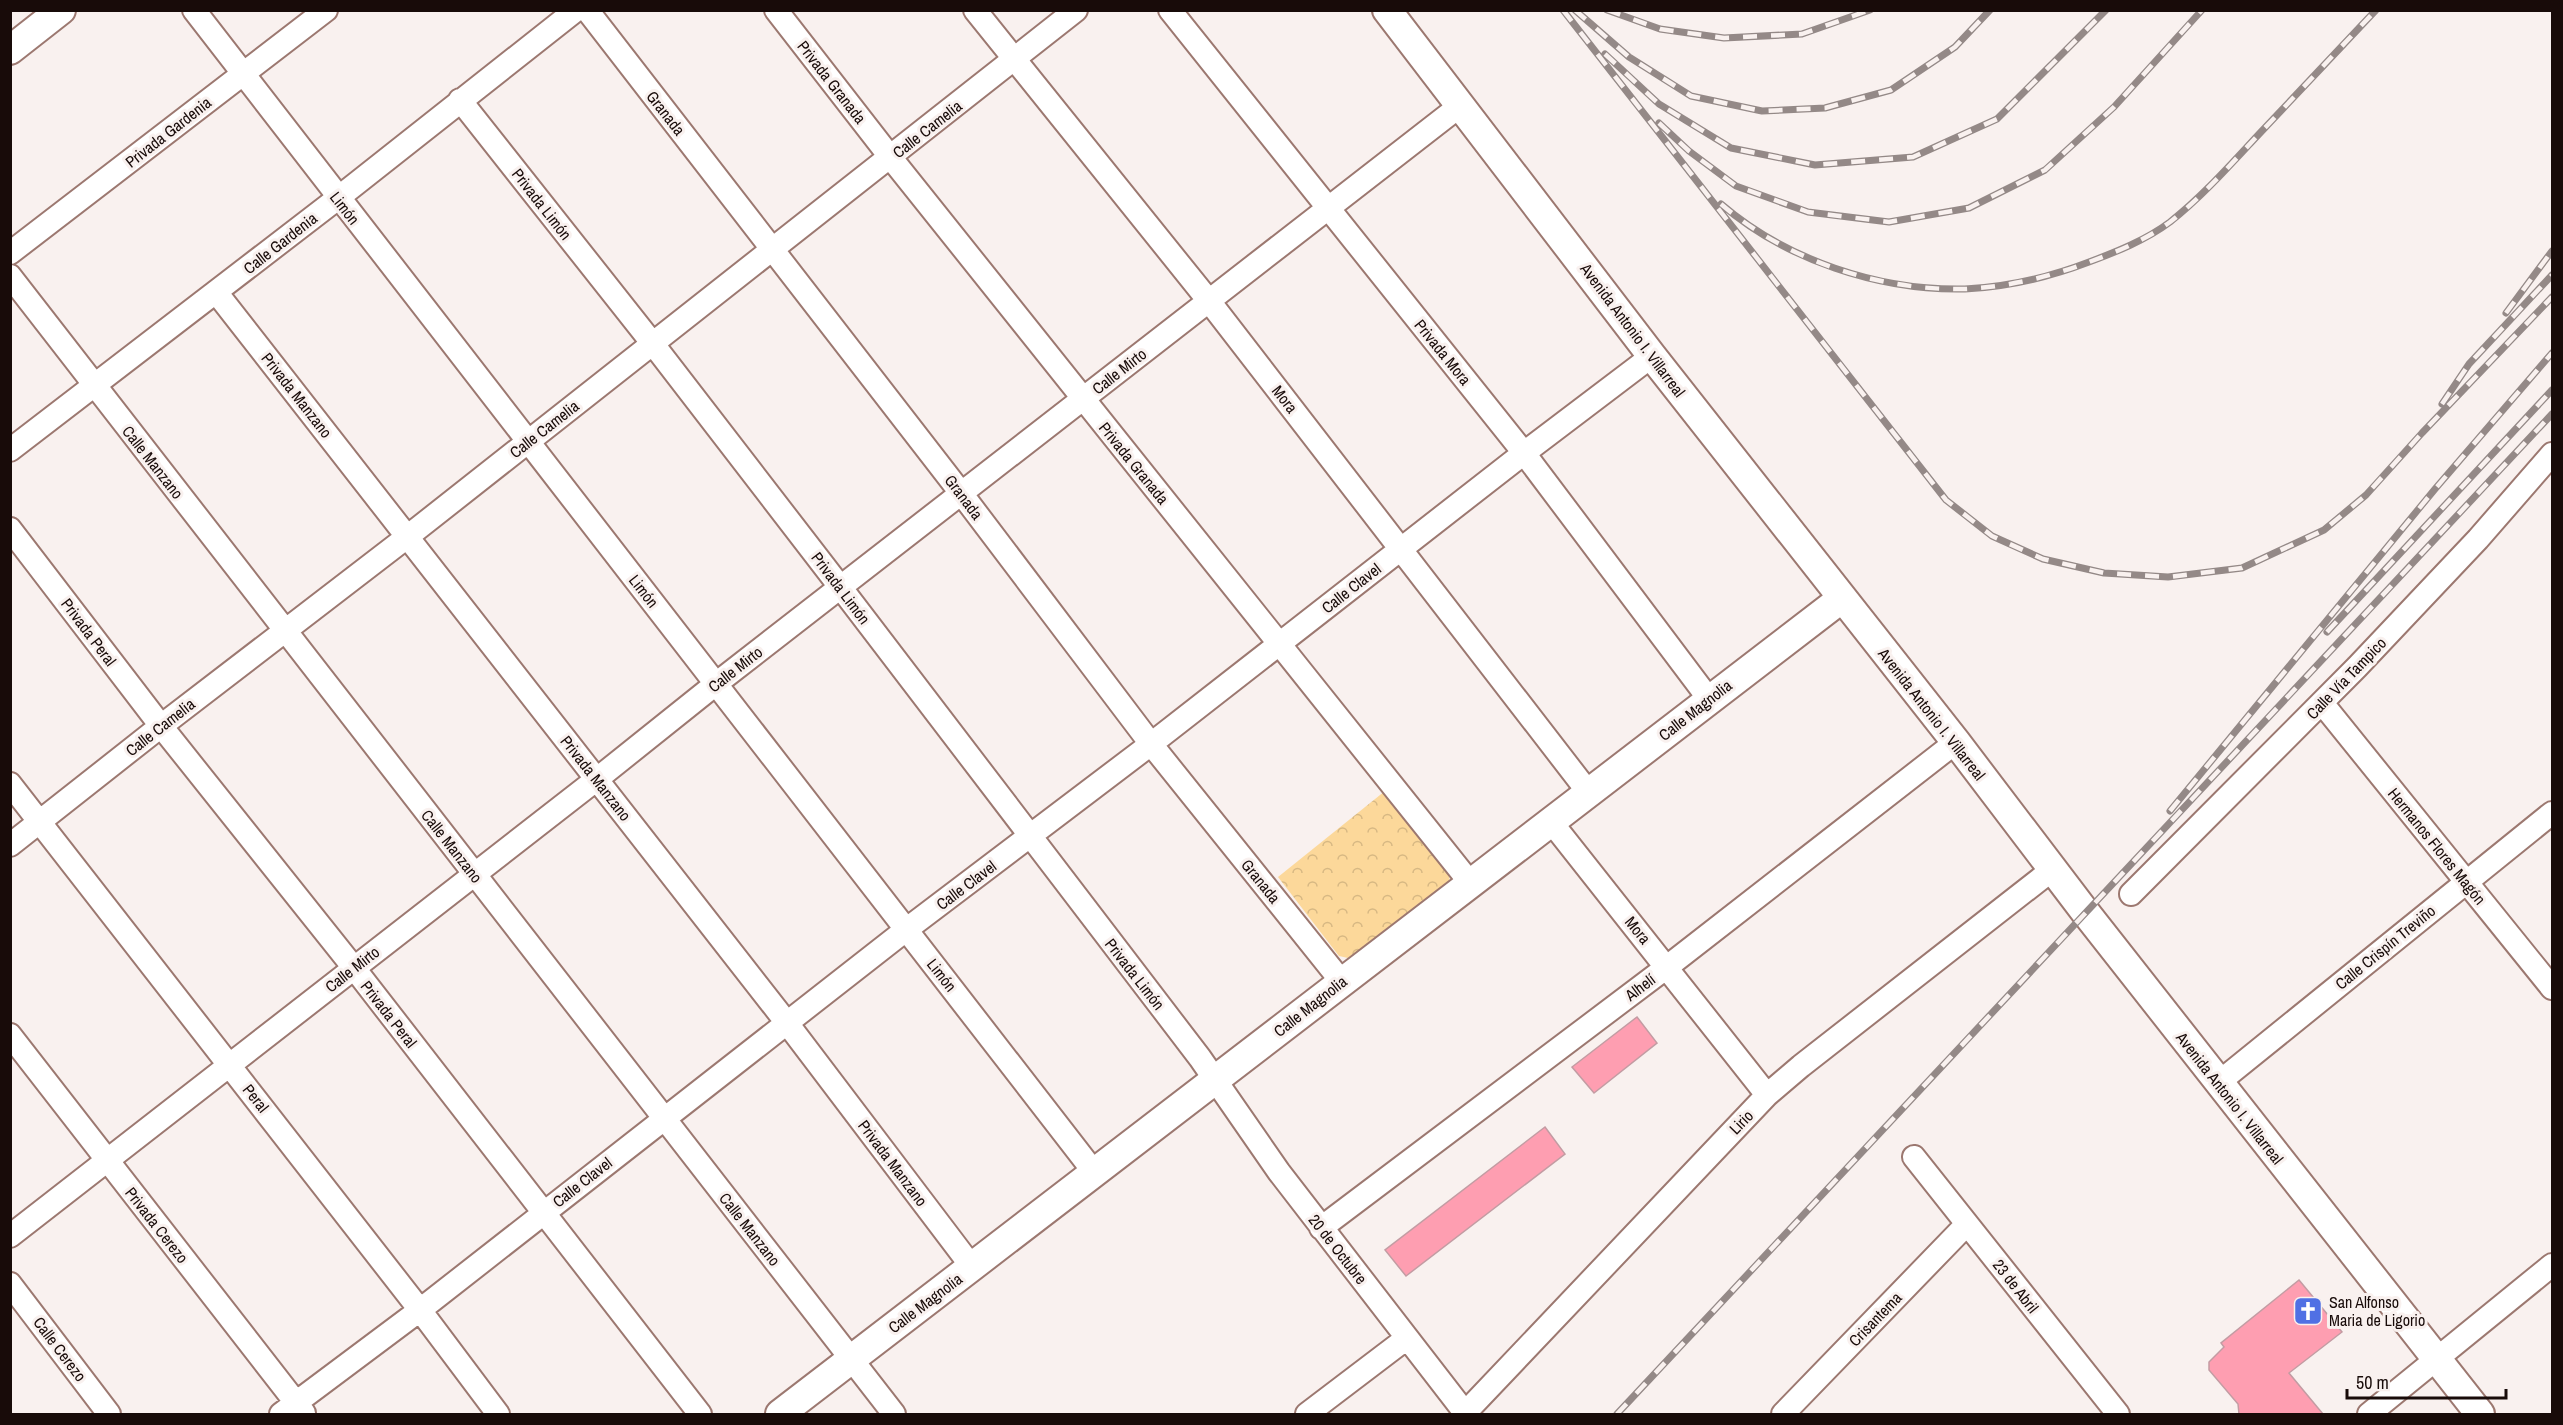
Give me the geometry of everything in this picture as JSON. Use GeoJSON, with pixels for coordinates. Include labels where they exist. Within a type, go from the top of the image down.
{"type":"FeatureCollection","features":[{"type":"Feature","properties":{"kind":"street"},"geometry":{"type":"LineString","coordinates":[[10,50],[61,10]]}},
{"type":"Feature","properties":{"kind":"street","name":"Limón"},"geometry":{"type":"LineString","coordinates":[[194,10],[242,75],[717,683],[1094,1172]]}},
{"type":"Feature","properties":{"kind":"street","name":"Privada Gardenia"},"geometry":{"type":"LineString","coordinates":[[10,253],[326,10]]}},
{"type":"Feature","properties":{"kind":"street","name":"Calle Gardenia"},"geometry":{"type":"LineString","coordinates":[[10,450],[338,198],[576,10]]}},
{"type":"Feature","properties":{"kind":"street","name":"Granada"},"geometry":{"type":"LineString","coordinates":[[587,10],[961,493],[1151,744],[1342,982]]}},
{"type":"Feature","properties":{"kind":"street","name":"Privada Granada"},"geometry":{"type":"LineString","coordinates":[[777,10],[891,158],[1472,885]]}},
{"type":"Feature","properties":{"kind":"street","name":"Mora"},"geometry":{"type":"LineString","coordinates":[[975,10],[1209,302],[1589,793]]}},
{"type":"Feature","properties":{"kind":"street","name":"Calle Camelia"},"geometry":{"type":"LineString","coordinates":[[10,845],[773,251],[1076,10]]}},
{"type":"Feature","properties":{"kind":"street","name":"Privada Mora"},"geometry":{"type":"LineString","coordinates":[[1170,10],[1524,453],[1709,699]]}},
{"type":"Feature","properties":{"kind":"street","name":"Avenida Antonio I. Villarreal"},"geometry":{"type":"LineString","coordinates":[[1387,10],[1841,599],[1956,742],[2218,1083],[2480,1414]]}},
{"type":"Feature","properties":{"kind":"street","name":"Privada Limón"},"geometry":{"type":"LineString","coordinates":[[460,100],[653,344],[841,588],[1215,1080]]}},
{"type":"Feature","properties":{"kind":"street","name":"Calle Mirto"},"geometry":{"type":"LineString","coordinates":[[10,1236],[1461,105]]}},
{"type":"Feature","properties":{"kind":"street","name":"Calle Manzano"},"geometry":{"type":"LineString","coordinates":[[10,276],[894,1414]]}},
{"type":"Feature","properties":{"kind":"street","name":"Privada Manzano"},"geometry":{"type":"LineString","coordinates":[[216,292],[787,1023],[972,1267]]}},
{"type":"Feature","properties":{"kind":"street","name":"Calle Clavel"},"geometry":{"type":"LineString","coordinates":[[294,1411],[544,1212],[907,929],[1151,744],[1652,356]]}},
{"type":"Feature","properties":{"kind":"street","name":"Calle Vía Tampico"},"geometry":{"type":"LineString","coordinates":[[2131,894],[2322,703],[2549,466]]}},
{"type":"Feature","properties":{"kind":"street","name":"Privada Peral"},"geometry":{"type":"LineString","coordinates":[[10,529],[161,726],[354,968],[700,1414]]}},
{"type":"Feature","properties":{"kind":"street","name":"Calle Magnolia"},"geometry":{"type":"LineString","coordinates":[[780,1414],[1342,982],[1472,885],[1709,699],[1841,599]]}},
{"type":"Feature","properties":{"kind":"street","name":"Hermanos Flores Magón"},"geometry":{"type":"LineString","coordinates":[[2322,703],[2553,988]]}},
{"type":"Feature","properties":{"kind":"street","name":"Alhelí"},"geometry":{"type":"LineString","coordinates":[[1321,1228],[1667,967],[1956,742]]}},
{"type":"Feature","properties":{"kind":"street","name":"Peral"},"geometry":{"type":"LineString","coordinates":[[10,784],[420,1310],[498,1414]]}},
{"type":"Feature","properties":{"kind":"street","name":"Calle Crispín Treviño"},"geometry":{"type":"LineString","coordinates":[[2218,1083],[2553,813]]}},
{"type":"Feature","properties":{"kind":"street","name":"Mora"},"geometry":{"type":"LineString","coordinates":[[1552,823],[1767,1095]]}},
{"type":"Feature","properties":{"kind":"street","name":"Lirio"},"geometry":{"type":"LineString","coordinates":[[1466,1414],[1767,1095],[2053,869]]}},
{"type":"Feature","properties":{"kind":"street","name":"Privada Cerezo"},"geometry":{"type":"LineString","coordinates":[[10,1035],[294,1411]]}},
{"type":"Feature","properties":{"kind":"street","name":"20 de Octubre"},"geometry":{"type":"LineString","coordinates":[[1215,1080],[1321,1228],[1466,1414]]}},
{"type":"Feature","properties":{"kind":"street","name":"23 de Abril"},"geometry":{"type":"LineString","coordinates":[[1914,1157],[2109,1411]]}},
{"type":"Feature","properties":{"kind":"street","name":"Crisantema"},"geometry":{"type":"LineString","coordinates":[[1783,1414],[1967,1224]]}},
{"type":"Feature","properties":{"kind":"street"},"geometry":{"type":"LineString","coordinates":[[2369,1414],[2553,1265]]}},
{"type":"Feature","properties":{"kind":"street","name":"Calle Cerezo"},"geometry":{"type":"LineString","coordinates":[[10,1284],[109,1414]]}},
{"type":"Feature","properties":{"kind":"street"},"geometry":{"type":"LineString","coordinates":[[1307,1414],[1407,1338]]}},
{"type":"Feature","properties":{"kind":"green space"},"geometry":{"type":"Polygon","coordinates":[[[1385,791],[1449,875],[1450,883],[1348,958],[1339,956],[1278,877],[1385,791]]]}},
{"type":"Feature","properties":{"kind":"building"},"geometry":{"type":"Polygon","coordinates":[[[1637,1017],[1657,1043],[1594,1093],[1572,1067],[1637,1017]]]}},
{"type":"Feature","properties":{"kind":"building"},"geometry":{"type":"Polygon","coordinates":[[[1545,1127],[1565,1154],[1406,1276],[1385,1250],[1545,1127]]]}},
{"type":"Feature","properties":{"kind":"building"},"geometry":{"type":"Polygon","coordinates":[[[2299,1280],[2342,1332],[2289,1373],[2323,1414],[2239,1414],[2238,1404],[2209,1370],[2209,1362],[2224,1347],[2221,1343],[2299,1280]]]}},
{"type":"Feature","properties":{"kind":"railway"},"geometry":{"type":"LineString","coordinates":[[1563,10],[1946,500],[1992,536],[2043,559],[2104,573],[2168,577],[2242,568],[2324,530],[2366,495],[2552,297]]}},
{"type":"Feature","properties":{"kind":"railway"},"geometry":{"type":"LineString","coordinates":[[1575,10],[1629,57],[1691,96],[1762,111],[1825,108],[1891,90],[1955,47],[1990,10]]}},
{"type":"Feature","properties":{"kind":"railway"},"geometry":{"type":"LineString","coordinates":[[1607,10],[1660,29],[1724,38],[1802,34],[1870,10]]}},
{"type":"Feature","properties":{"kind":"railway"},"geometry":{"type":"LineString","coordinates":[[1605,54],[1659,104],[1731,148],[1815,165],[1913,157],[1997,119],[2106,10]]}},
{"type":"Feature","properties":{"kind":"railway"},"geometry":{"type":"LineString","coordinates":[[1659,123],[1689,151],[1736,186],[1808,212],[1889,222],[1969,208],[2045,170],[2114,107],[2202,10]]}},
{"type":"Feature","properties":{"kind":"railway"},"geometry":{"type":"LineString","coordinates":[[1721,204],[1774,241],[1804,256],[1867,278],[1932,288],[1965,289],[2012,284],[2059,272],[2131,245],[2170,222],[2217,179],[2376,10]]}},
{"type":"Feature","properties":{"kind":"railway"},"geometry":{"type":"LineString","coordinates":[[2506,313],[2552,251]]}},
{"type":"Feature","properties":{"kind":"railway"},"geometry":{"type":"LineString","coordinates":[[2442,404],[2469,364],[2552,275]]}},
{"type":"Feature","properties":{"kind":"railway"},"geometry":{"type":"LineString","coordinates":[[2170,811],[2435,489],[2552,353]]}},
{"type":"Feature","properties":{"kind":"railway"},"geometry":{"type":"LineString","coordinates":[[2327,632],[2552,390]]}},
{"type":"Feature","properties":{"kind":"railway"},"geometry":{"type":"LineString","coordinates":[[1617,1414],[2552,414]]}},
{"type":"Feature","properties":{"kind":"place","name":"San Alfonso Maria de Ligorio"},"geometry":{"type":"Point","coordinates":[2308,1311]}}]}
